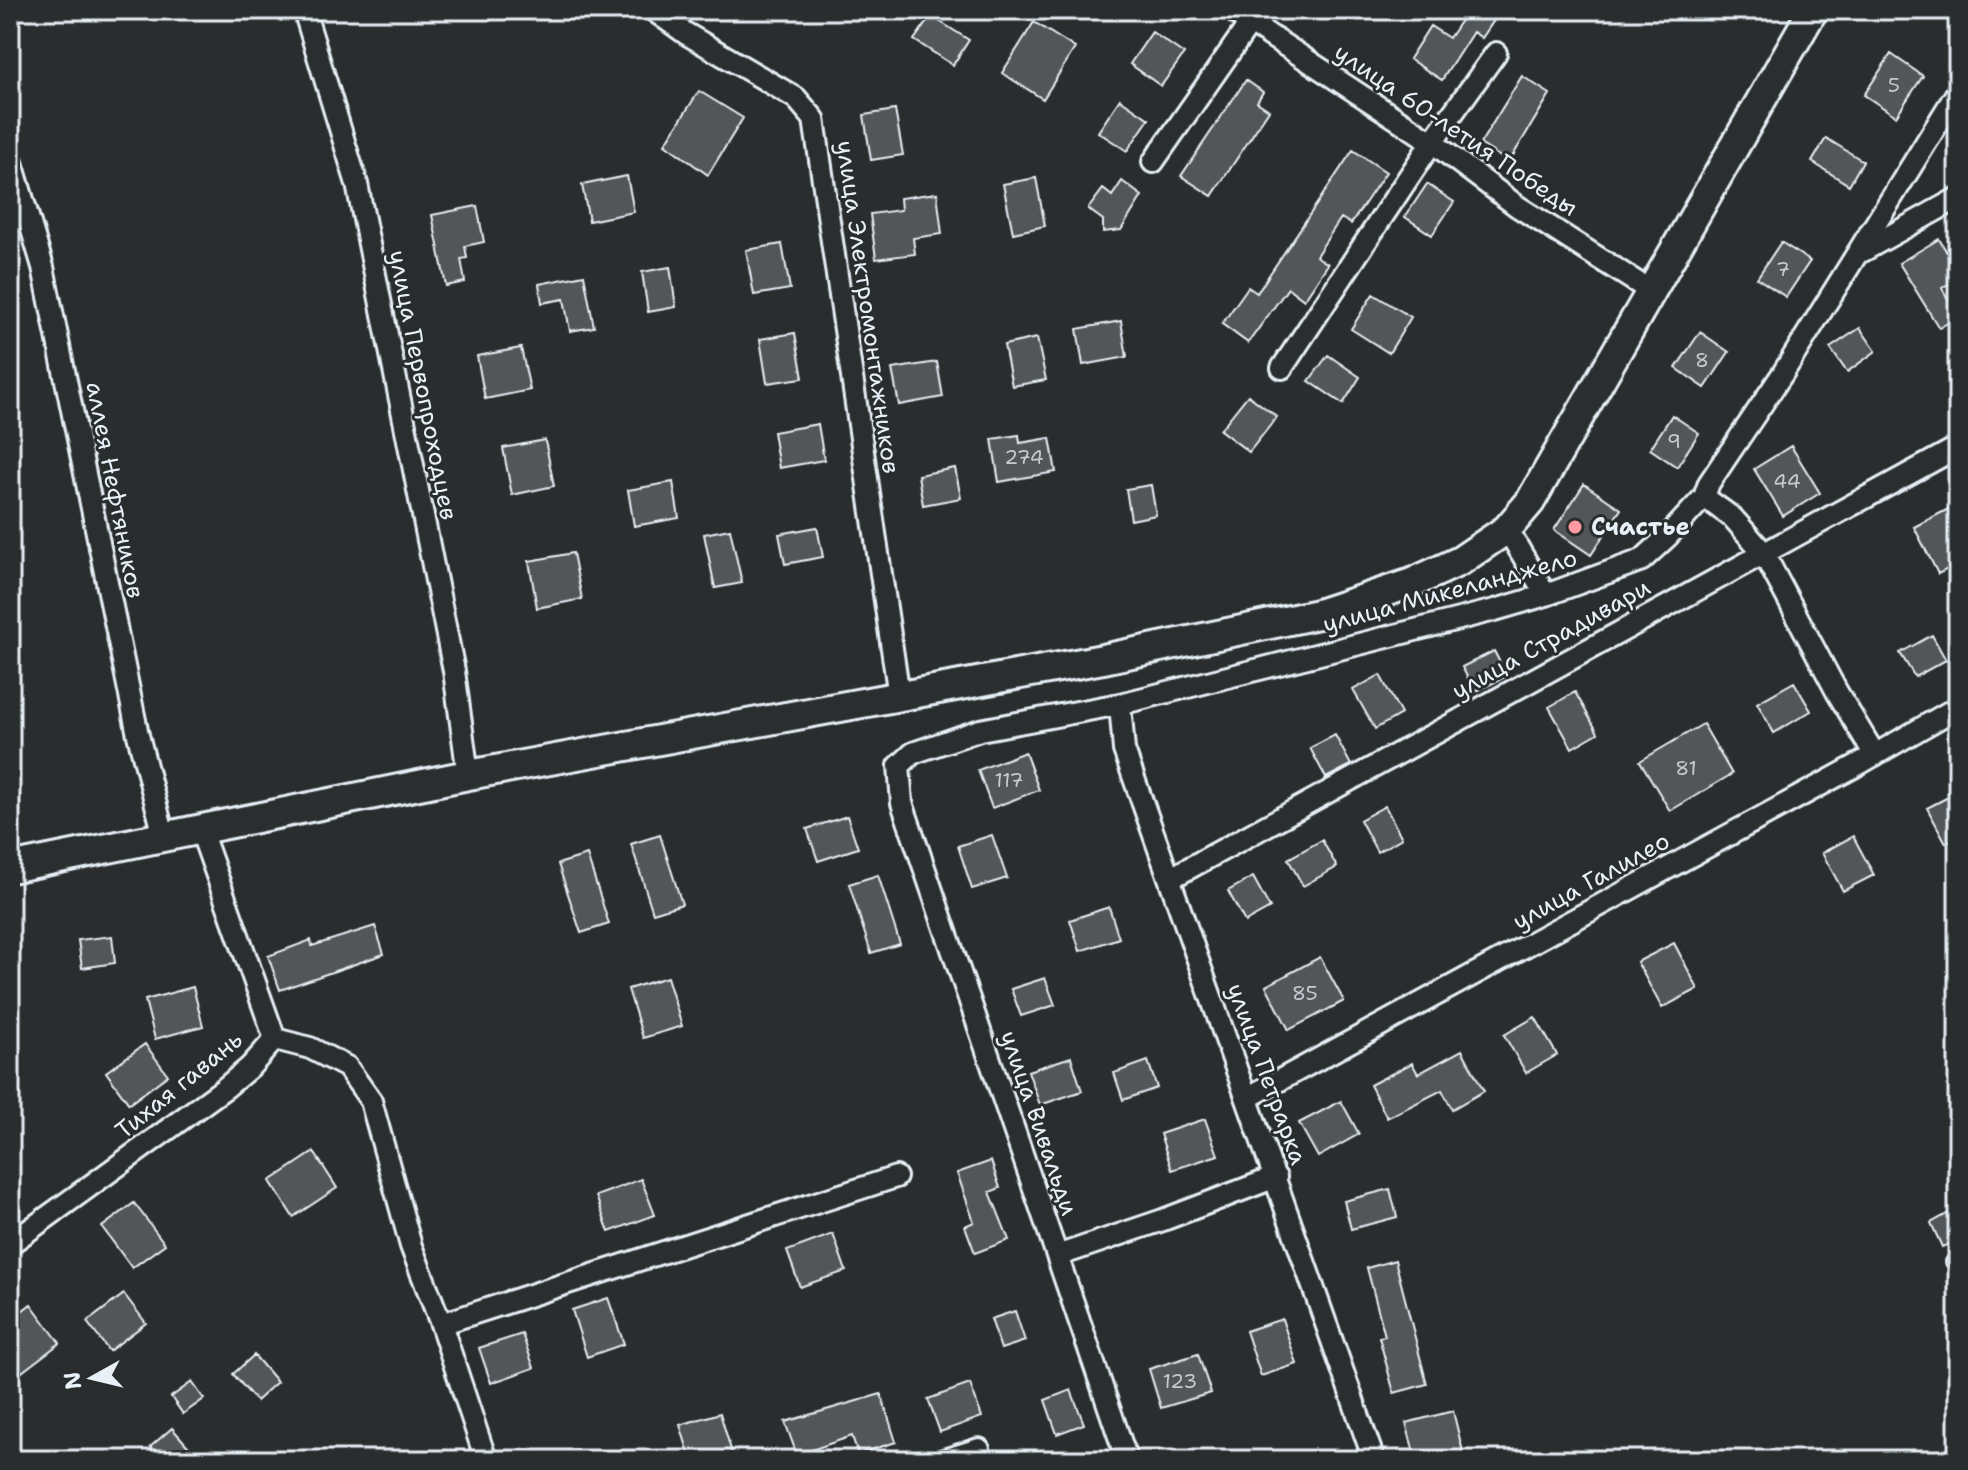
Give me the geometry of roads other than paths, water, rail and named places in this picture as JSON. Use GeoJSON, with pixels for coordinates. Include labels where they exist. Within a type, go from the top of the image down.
{"type":"FeatureCollection","features":[{"type":"Feature","properties":{"kind":"street","name":"улица Первопроходцев"},"geometry":{"type":"LineString","coordinates":[[304,10],[357,184],[454,671],[468,775]]}},
{"type":"Feature","properties":{"kind":"street","name":"улица Электромонтажников"},"geometry":{"type":"LineString","coordinates":[[653,10],[685,33],[796,98],[814,119],[899,696]]}},
{"type":"Feature","properties":{"kind":"street","name":"улица 60-летия Победы"},"geometry":{"type":"LineString","coordinates":[[1231,10],[1432,142],[1517,206],[1652,292]]}},
{"type":"Feature","properties":{"kind":"street"},"geometry":{"type":"LineString","coordinates":[[10,868],[468,775],[1103,659],[1318,614],[1412,583],[1460,561],[1507,529],[1530,502],[1813,10]]}},
{"type":"Feature","properties":{"kind":"street"},"geometry":{"type":"LineString","coordinates":[[1153,162],[1250,23]]}},
{"type":"Feature","properties":{"kind":"street"},"geometry":{"type":"LineString","coordinates":[[1282,368],[1432,142],[1496,53]]}},
{"type":"Feature","properties":{"kind":"street","name":"улица Микеланджело"},"geometry":{"type":"LineString","coordinates":[[902,803],[899,766],[913,753],[980,730],[1120,704],[1546,595],[1642,560],[1704,497],[1709,483],[1860,253],[1958,91]]}},
{"type":"Feature","properties":{"kind":"street","name":"аллея Нефтяников"},"geometry":{"type":"LineString","coordinates":[[10,156],[43,267],[138,735],[164,836]]}},
{"type":"Feature","properties":{"kind":"street"},"geometry":{"type":"LineString","coordinates":[[1860,253],[1958,198]]}},
{"type":"Feature","properties":{"kind":"street","name":"улица Страдивари"},"geometry":{"type":"LineString","coordinates":[[1171,878],[1958,447]]}},
{"type":"Feature","properties":{"kind":"street"},"geometry":{"type":"LineString","coordinates":[[1704,497],[1733,518],[1763,552],[1837,692],[1875,755]]}},
{"type":"Feature","properties":{"kind":"street"},"geometry":{"type":"LineString","coordinates":[[1507,529],[1546,595]]}},
{"type":"Feature","properties":{"kind":"street","name":"улица Петрарка"},"geometry":{"type":"LineString","coordinates":[[1120,704],[1124,750],[1374,1460]]}},
{"type":"Feature","properties":{"kind":"street","name":"улица Галилео"},"geometry":{"type":"LineString","coordinates":[[1247,1098],[1958,707]]}},
{"type":"Feature","properties":{"kind":"street","name":"улица Вивальди"},"geometry":{"type":"LineString","coordinates":[[902,803],[1127,1460]]}},
{"type":"Feature","properties":{"kind":"street","name":"Тихая гавань"},"geometry":{"type":"LineString","coordinates":[[10,1244],[225,1088],[250,1067],[275,1039],[200,828]]}},
{"type":"Feature","properties":{"kind":"street"},"geometry":{"type":"LineString","coordinates":[[275,1039],[310,1048],[347,1067],[371,1101],[411,1246],[441,1324],[486,1460]]}},
{"type":"Feature","properties":{"kind":"street"},"geometry":{"type":"LineString","coordinates":[[441,1324],[896,1177]]}},
{"type":"Feature","properties":{"kind":"street"},"geometry":{"type":"LineString","coordinates":[[1057,1256],[1276,1177]]}},
{"type":"Feature","properties":{"kind":"street"},"geometry":{"type":"LineString","coordinates":[[944,1460],[979,1449]]}},
{"type":"Feature","properties":{"kind":"place","name":"Счастье"},"geometry":{"type":"Point","coordinates":[1575,527]}}]}
